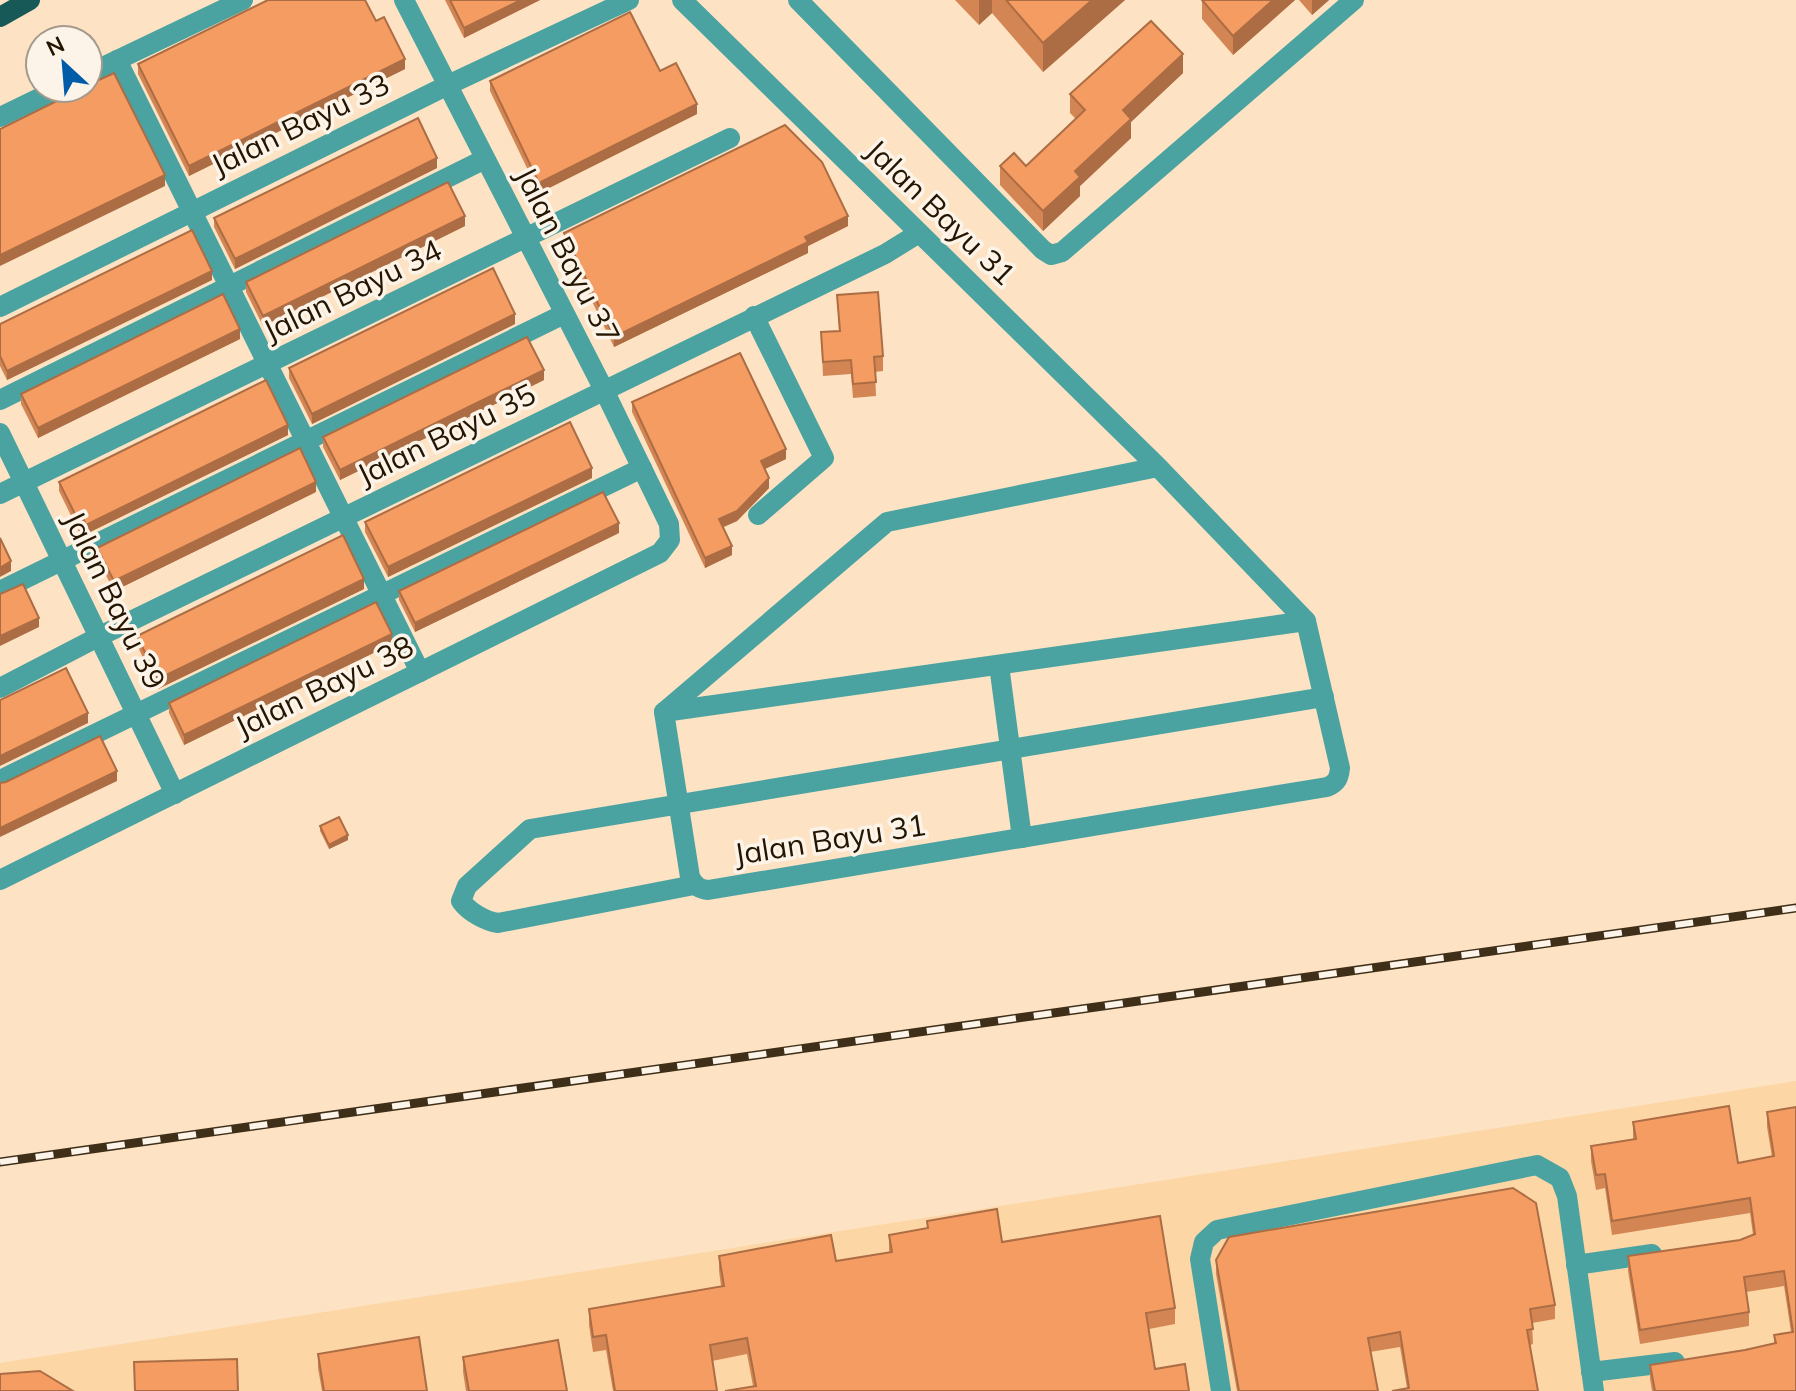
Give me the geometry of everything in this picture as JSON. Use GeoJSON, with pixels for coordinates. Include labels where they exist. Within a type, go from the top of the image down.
{"type":"FeatureCollection","features":[{"type":"Feature","properties":{"kind":"main road"},"geometry":{"type":"LineString","coordinates":[[0,17],[30,0]]}},
{"type":"Feature","properties":{"kind":"street"},"geometry":{"type":"LineString","coordinates":[[104,66],[243,0]]}},
{"type":"Feature","properties":{"kind":"street","name":"Jalan Bayu 37"},"geometry":{"type":"LineString","coordinates":[[404,0],[604,390],[669,524],[670,540]]}},
{"type":"Feature","properties":{"kind":"street","name":"Jalan Bayu 33"},"geometry":{"type":"LineString","coordinates":[[0,307],[448,85],[629,0]]}},
{"type":"Feature","properties":{"kind":"street","name":"Jalan Bayu 31"},"geometry":{"type":"LineString","coordinates":[[679,805],[530,829],[467,886],[461,901],[465,907],[490,922],[498,923],[694,885],[708,890],[1327,787],[1335,783],[1340,768],[1306,621],[1158,467],[682,0]]}},
{"type":"Feature","properties":{"kind":"street"},"geometry":{"type":"LineString","coordinates":[[798,0],[1051,255],[1062,252],[1354,0]]}},
{"type":"Feature","properties":{"kind":"street"},"geometry":{"type":"LineString","coordinates":[[117,60],[420,672]]}},
{"type":"Feature","properties":{"kind":"street"},"geometry":{"type":"LineString","coordinates":[[0,117],[27,104]]}},
{"type":"Feature","properties":{"kind":"street","name":"Jalan Bayu 34"},"geometry":{"type":"LineString","coordinates":[[0,494],[730,138]]}},
{"type":"Feature","properties":{"kind":"street"},"geometry":{"type":"LineString","coordinates":[[0,400],[485,159]]}},
{"type":"Feature","properties":{"kind":"street","name":"Jalan Bayu 35"},"geometry":{"type":"LineString","coordinates":[[0,688],[100,636],[885,254],[919,233]]}},
{"type":"Feature","properties":{"kind":"street"},"geometry":{"type":"LineString","coordinates":[[0,591],[564,314]]}},
{"type":"Feature","properties":{"kind":"street"},"geometry":{"type":"LineString","coordinates":[[754,316],[824,458],[758,515]]}},
{"type":"Feature","properties":{"kind":"street","name":"Jalan Bayu 39"},"geometry":{"type":"LineString","coordinates":[[0,433],[175,794]]}},
{"type":"Feature","properties":{"kind":"street"},"geometry":{"type":"LineString","coordinates":[[664,712],[887,522],[1158,467]]}},
{"type":"Feature","properties":{"kind":"street"},"geometry":{"type":"LineString","coordinates":[[0,780],[642,468]]}},
{"type":"Feature","properties":{"kind":"street","name":"Jalan Bayu 38"},"geometry":{"type":"LineString","coordinates":[[0,880],[660,553],[670,540]]}},
{"type":"Feature","properties":{"kind":"street"},"geometry":{"type":"LineString","coordinates":[[664,712],[1306,621]]}},
{"type":"Feature","properties":{"kind":"street"},"geometry":{"type":"LineString","coordinates":[[999,665],[1022,838]]}},
{"type":"Feature","properties":{"kind":"street"},"geometry":{"type":"LineString","coordinates":[[679,805],[1324,697]]}},
{"type":"Feature","properties":{"kind":"street"},"geometry":{"type":"LineString","coordinates":[[664,712],[690,877],[694,885]]}},
{"type":"Feature","properties":{"kind":"street"},"geometry":{"type":"LineString","coordinates":[[1221,1391],[1200,1259],[1204,1242],[1217,1230],[1537,1165],[1560,1178],[1567,1196],[1593,1381],[1701,1358]]}},
{"type":"Feature","properties":{"kind":"street"},"geometry":{"type":"LineString","coordinates":[[1576,1265],[1677,1250]]}},
{"type":"Feature","properties":{"kind":"shaded area"},"geometry":{"type":"Polygon","coordinates":[[[1796,1081],[1796,1391],[0,1391],[0,1363],[1796,1081]]]}},
{"type":"Feature","properties":{"kind":"building"},"geometry":{"type":"Polygon","coordinates":[[[268,0],[365,0],[376,21],[384,17],[405,59],[189,166],[138,64],[268,0]]]}},
{"type":"Feature","properties":{"kind":"building"},"geometry":{"type":"Polygon","coordinates":[[[450,0],[521,0],[464,28],[450,0]]]}},
{"type":"Feature","properties":{"kind":"building"},"geometry":{"type":"Polygon","coordinates":[[[1006,0],[1092,0],[1043,43],[1006,0]]]}},
{"type":"Feature","properties":{"kind":"building"},"geometry":{"type":"Polygon","coordinates":[[[1202,0],[1273,0],[1233,36],[1202,0]]]}},
{"type":"Feature","properties":{"kind":"building"},"geometry":{"type":"Polygon","coordinates":[[[630,12],[660,71],[676,63],[697,104],[539,183],[490,81],[630,12]]]}},
{"type":"Feature","properties":{"kind":"building"},"geometry":{"type":"Polygon","coordinates":[[[1151,21],[1183,54],[1123,110],[1131,119],[1075,171],[1080,177],[1043,211],[1000,166],[1014,153],[1026,166],[1085,110],[1070,94],[1151,21]]]}},
{"type":"Feature","properties":{"kind":"building"},"geometry":{"type":"Polygon","coordinates":[[[114,73],[165,175],[0,255],[0,129],[51,104],[104,104],[104,78],[114,73]]]}},
{"type":"Feature","properties":{"kind":"building"},"geometry":{"type":"Polygon","coordinates":[[[418,118],[437,158],[235,259],[214,218],[418,118]]]}},
{"type":"Feature","properties":{"kind":"building"},"geometry":{"type":"Polygon","coordinates":[[[785,125],[822,162],[848,216],[805,237],[808,242],[614,337],[564,233],[785,125]]]}},
{"type":"Feature","properties":{"kind":"building"},"geometry":{"type":"Polygon","coordinates":[[[448,182],[465,216],[263,316],[246,282],[448,182]]]}},
{"type":"Feature","properties":{"kind":"building"},"geometry":{"type":"Polygon","coordinates":[[[192,230],[212,271],[7,371],[0,356],[0,324],[192,230]]]}},
{"type":"Feature","properties":{"kind":"building"},"geometry":{"type":"Polygon","coordinates":[[[493,268],[515,314],[312,414],[289,368],[493,268]]]}},
{"type":"Feature","properties":{"kind":"building"},"geometry":{"type":"Polygon","coordinates":[[[878,292],[883,356],[874,357],[876,382],[853,384],[851,360],[823,362],[821,332],[840,331],[837,295],[878,292]]]}},
{"type":"Feature","properties":{"kind":"building"},"geometry":{"type":"Polygon","coordinates":[[[223,294],[240,329],[38,428],[21,394],[223,294]]]}},
{"type":"Feature","properties":{"kind":"building"},"geometry":{"type":"Polygon","coordinates":[[[527,337],[544,370],[340,470],[323,437],[527,337]]]}},
{"type":"Feature","properties":{"kind":"building"},"geometry":{"type":"Polygon","coordinates":[[[740,353],[786,449],[761,461],[769,478],[737,511],[719,519],[732,546],[705,558],[632,402],[740,353]]]}},
{"type":"Feature","properties":{"kind":"building"},"geometry":{"type":"Polygon","coordinates":[[[266,380],[288,425],[86,525],[84,520],[79,522],[59,482],[266,380]]]}},
{"type":"Feature","properties":{"kind":"building"},"geometry":{"type":"Polygon","coordinates":[[[570,422],[592,468],[388,567],[365,522],[570,422]]]}},
{"type":"Feature","properties":{"kind":"building"},"geometry":{"type":"Polygon","coordinates":[[[300,448],[316,482],[114,581],[97,548],[300,448]]]}},
{"type":"Feature","properties":{"kind":"building"},"geometry":{"type":"Polygon","coordinates":[[[603,492],[619,523],[415,623],[399,591],[603,492]]]}},
{"type":"Feature","properties":{"kind":"building"},"geometry":{"type":"Polygon","coordinates":[[[343,535],[364,579],[158,679],[137,636],[343,535]]]}},
{"type":"Feature","properties":{"kind":"building"},"geometry":{"type":"Polygon","coordinates":[[[0,538],[11,561],[0,568],[0,538]]]}},
{"type":"Feature","properties":{"kind":"building"},"geometry":{"type":"Polygon","coordinates":[[[23,584],[39,618],[0,636],[0,594],[23,584]]]}},
{"type":"Feature","properties":{"kind":"building"},"geometry":{"type":"Polygon","coordinates":[[[376,602],[392,634],[184,735],[169,703],[376,602]]]}},
{"type":"Feature","properties":{"kind":"building"},"geometry":{"type":"Polygon","coordinates":[[[66,668],[88,713],[0,756],[0,700],[66,668]]]}},
{"type":"Feature","properties":{"kind":"building"},"geometry":{"type":"Polygon","coordinates":[[[100,736],[117,771],[0,828],[0,783],[100,736]]]}},
{"type":"Feature","properties":{"kind":"building"},"geometry":{"type":"Polygon","coordinates":[[[339,817],[348,835],[329,845],[320,826],[339,817]]]}},
{"type":"Feature","properties":{"kind":"building"},"geometry":{"type":"Polygon","coordinates":[[[1729,1106],[1738,1163],[1774,1156],[1767,1112],[1796,1107],[1796,1391],[1655,1391],[1650,1365],[1776,1343],[1774,1335],[1793,1332],[1784,1271],[1744,1277],[1749,1312],[1640,1330],[1628,1256],[1740,1240],[1755,1234],[1750,1198],[1612,1221],[1605,1174],[1596,1175],[1591,1146],[1636,1139],[1633,1122],[1729,1106]]]}},
{"type":"Feature","properties":{"kind":"building"},"geometry":{"type":"Polygon","coordinates":[[[1513,1188],[1536,1203],[1555,1305],[1530,1309],[1533,1329],[1527,1330],[1538,1391],[1392,1391],[1409,1388],[1400,1332],[1368,1338],[1378,1391],[1239,1391],[1216,1260],[1229,1237],[1513,1188]]]}},
{"type":"Feature","properties":{"kind":"building"},"geometry":{"type":"Polygon","coordinates":[[[997,1209],[1002,1242],[1160,1216],[1175,1308],[1146,1313],[1155,1369],[1185,1364],[1189,1391],[725,1391],[756,1386],[747,1338],[710,1345],[717,1391],[615,1391],[606,1335],[593,1337],[589,1309],[724,1286],[719,1256],[831,1235],[836,1261],[892,1252],[889,1235],[928,1228],[927,1221],[997,1209]]]}},
{"type":"Feature","properties":{"kind":"building"},"geometry":{"type":"Polygon","coordinates":[[[419,1337],[427,1391],[324,1391],[318,1354],[419,1337]]]}},
{"type":"Feature","properties":{"kind":"building"},"geometry":{"type":"Polygon","coordinates":[[[558,1340],[567,1391],[469,1391],[463,1357],[558,1340]]]}},
{"type":"Feature","properties":{"kind":"building"},"geometry":{"type":"Polygon","coordinates":[[[237,1359],[238,1391],[135,1391],[134,1362],[237,1359]]]}},
{"type":"Feature","properties":{"kind":"building"},"geometry":{"type":"Polygon","coordinates":[[[40,1371],[73,1391],[0,1391],[0,1374],[40,1371]]]}},
{"type":"Feature","properties":{"kind":"railway"},"geometry":{"type":"LineString","coordinates":[[0,1162],[1796,908]]}}]}
